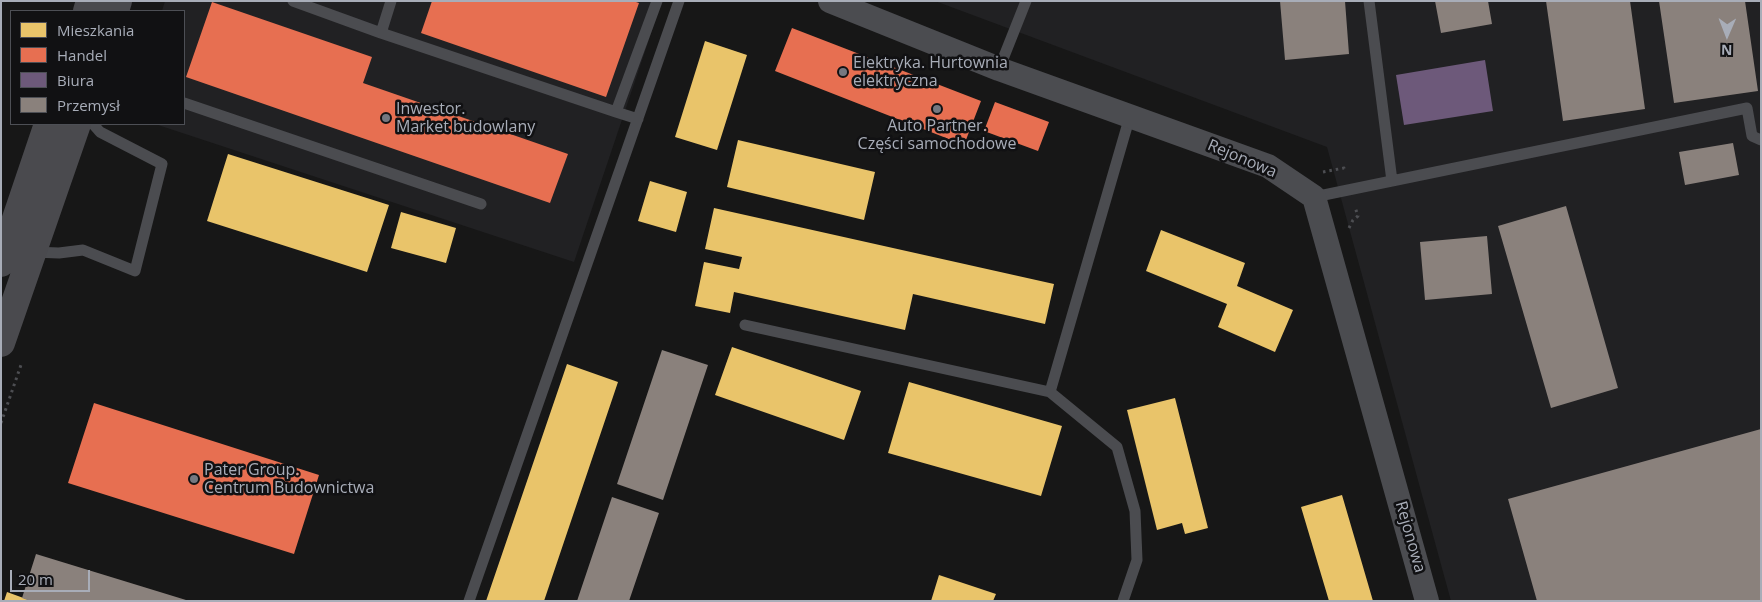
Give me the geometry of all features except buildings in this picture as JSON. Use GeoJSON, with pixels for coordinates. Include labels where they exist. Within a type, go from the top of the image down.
{"type":"FeatureCollection","features":[{"type":"Feature","properties":{"kind":"main road"},"geometry":{"type":"LineString","coordinates":[[1,263],[48,125]]}},
{"type":"Feature","properties":{"kind":"main road"},"geometry":{"type":"LineString","coordinates":[[1,344],[77,125]]}},
{"type":"Feature","properties":{"kind":"street","name":"Rejonowa"},"geometry":{"type":"LineString","coordinates":[[830,1],[999,69],[1268,166],[1314,197],[1428,601]]}},
{"type":"Feature","properties":{"kind":"lane"},"geometry":{"type":"LineString","coordinates":[[293,1],[381,33],[638,118]]}},
{"type":"Feature","properties":{"kind":"lane"},"geometry":{"type":"LineString","coordinates":[[381,33],[391,1]]}},
{"type":"Feature","properties":{"kind":"lane"},"geometry":{"type":"LineString","coordinates":[[616,112],[657,1]]}},
{"type":"Feature","properties":{"kind":"lane"},"geometry":{"type":"LineString","coordinates":[[469,601],[679,1]]}},
{"type":"Feature","properties":{"kind":"lane"},"geometry":{"type":"LineString","coordinates":[[999,69],[1026,1]]}},
{"type":"Feature","properties":{"kind":"lane"},"geometry":{"type":"LineString","coordinates":[[1369,1],[1392,181]]}},
{"type":"Feature","properties":{"kind":"lane"},"geometry":{"type":"LineString","coordinates":[[185,103],[481,204]]}},
{"type":"Feature","properties":{"kind":"lane"},"geometry":{"type":"LineString","coordinates":[[1314,197],[1746,108],[1752,136],[1761,140]]}},
{"type":"Feature","properties":{"kind":"lane"},"geometry":{"type":"LineString","coordinates":[[1050,392],[1130,116]]}},
{"type":"Feature","properties":{"kind":"lane"},"geometry":{"type":"LineString","coordinates":[[33,252],[59,253],[83,250],[135,271],[162,164],[100,132],[93,125]]}},
{"type":"Feature","properties":{"kind":"lane"},"geometry":{"type":"LineString","coordinates":[[745,325],[1050,392],[1117,447],[1135,510],[1137,560],[1123,601]]}},
{"type":"Feature","properties":{"kind":"shaded area"},"geometry":{"type":"Polygon","coordinates":[[[165,1],[662,1],[574,262],[158,125],[185,125],[185,10],[162,10],[165,1]]]}},
{"type":"Feature","properties":{"kind":"shaded area"},"geometry":{"type":"Polygon","coordinates":[[[935,1],[1761,1],[1761,601],[1451,601],[1327,147],[935,1]]]}},
{"type":"Feature","properties":{"kind":"place","name":"Elektryka. Hurtownia elektryczna"},"geometry":{"type":"Point","coordinates":[843,72]}},
{"type":"Feature","properties":{"kind":"place","name":"Auto Partner. Części samochodowe"},"geometry":{"type":"Point","coordinates":[937,109]}},
{"type":"Feature","properties":{"kind":"place","name":"Inwestor. Market budowlany"},"geometry":{"type":"Point","coordinates":[386,118]}},
{"type":"Feature","properties":{"kind":"place","name":"Pater Group. Centrum Budownictwa"},"geometry":{"type":"Point","coordinates":[194,479]}}]}
